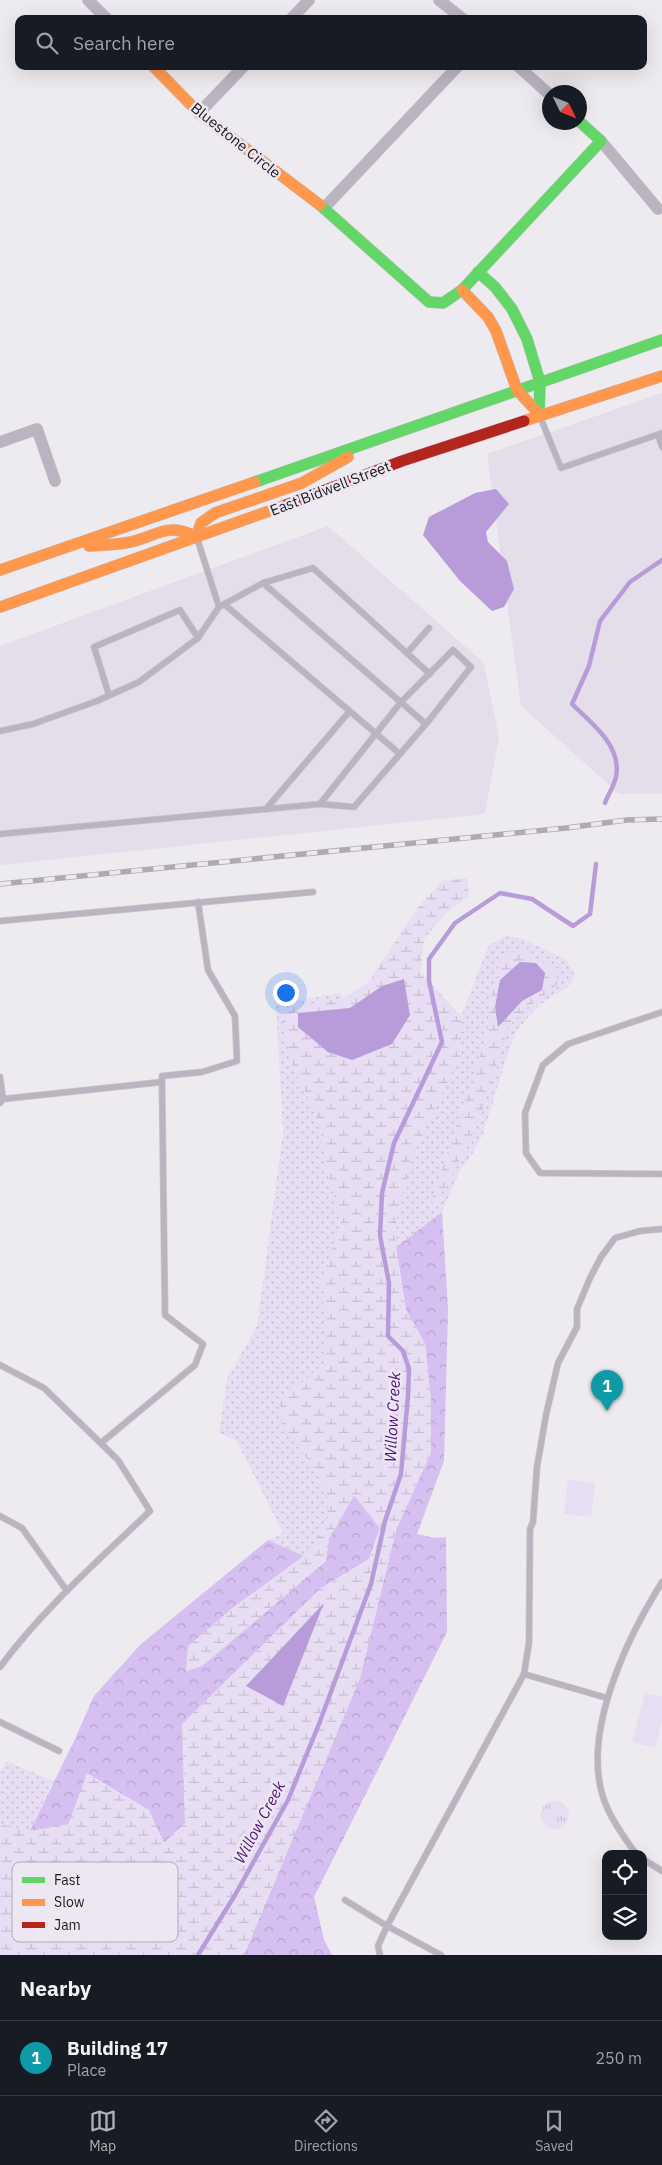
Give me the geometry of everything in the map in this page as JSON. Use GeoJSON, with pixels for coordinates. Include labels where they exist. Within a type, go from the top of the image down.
{"type":"FeatureCollection","features":[{"type":"Feature","properties":{"kind":"main road","name":"Bluestone Circle"},"geometry":{"type":"LineString","coordinates":[[157,70],[199,113],[324,208],[429,302],[439,305],[446,304],[462,290],[601,141]]}},
{"type":"Feature","properties":{"kind":"main road"},"geometry":{"type":"LineString","coordinates":[[587,128],[601,141]]}},
{"type":"Feature","properties":{"kind":"main road"},"geometry":{"type":"LineString","coordinates":[[478,272],[512,309],[527,339],[540,382],[539,414]]}},
{"type":"Feature","properties":{"kind":"main road"},"geometry":{"type":"LineString","coordinates":[[462,290],[488,317],[496,331],[517,390],[539,414]]}},
{"type":"Feature","properties":{"kind":"main road","name":"East Bidwell Street"},"geometry":{"type":"LineString","coordinates":[[0,570],[662,340]]}},
{"type":"Feature","properties":{"kind":"main road","name":"East Bidwell Street"},"geometry":{"type":"LineString","coordinates":[[0,607],[330,490],[402,461],[539,414],[577,405],[662,376]]}},
{"type":"Feature","properties":{"kind":"main road"},"geometry":{"type":"LineString","coordinates":[[64,548],[126,543],[172,530],[184,530],[196,537],[201,523],[215,513],[302,483],[384,436]]}},
{"type":"Feature","properties":{"kind":"street"},"geometry":{"type":"LineString","coordinates":[[295,15],[309,0]]}},
{"type":"Feature","properties":{"kind":"street"},"geometry":{"type":"LineString","coordinates":[[439,0],[457,15]]}},
{"type":"Feature","properties":{"kind":"street"},"geometry":{"type":"LineString","coordinates":[[92,1],[104,15]]}},
{"type":"Feature","properties":{"kind":"street"},"geometry":{"type":"LineString","coordinates":[[199,113],[240,70]]}},
{"type":"Feature","properties":{"kind":"street"},"geometry":{"type":"LineString","coordinates":[[324,208],[454,70]]}},
{"type":"Feature","properties":{"kind":"street"},"geometry":{"type":"LineString","coordinates":[[522,70],[542,88]]}},
{"type":"Feature","properties":{"kind":"street"},"geometry":{"type":"LineString","coordinates":[[601,141],[658,209]]}},
{"type":"Feature","properties":{"kind":"street"},"geometry":{"type":"LineString","coordinates":[[0,442],[37,429],[55,481]]}},
{"type":"Feature","properties":{"kind":"lane"},"geometry":{"type":"LineString","coordinates":[[539,414],[560,468],[660,434],[662,446]]}},
{"type":"Feature","properties":{"kind":"lane"},"geometry":{"type":"LineString","coordinates":[[196,537],[221,606],[400,754]]}},
{"type":"Feature","properties":{"kind":"lane"},"geometry":{"type":"LineString","coordinates":[[0,731],[33,724],[139,682],[198,638],[221,606],[262,584],[313,568],[430,674]]}},
{"type":"Feature","properties":{"kind":"lane"},"geometry":{"type":"LineString","coordinates":[[262,584],[426,724]]}},
{"type":"Feature","properties":{"kind":"lane"},"geometry":{"type":"LineString","coordinates":[[109,695],[94,647],[180,610],[198,638]]}},
{"type":"Feature","properties":{"kind":"lane"},"geometry":{"type":"LineString","coordinates":[[407,653],[430,628]]}},
{"type":"Feature","properties":{"kind":"lane"},"geometry":{"type":"LineString","coordinates":[[0,834],[320,804],[354,807],[426,724],[471,667],[453,650],[401,702],[320,804]]}},
{"type":"Feature","properties":{"kind":"lane"},"geometry":{"type":"LineString","coordinates":[[266,809],[350,712]]}},
{"type":"Feature","properties":{"kind":"lane"},"geometry":{"type":"LineString","coordinates":[[0,921],[313,892]]}},
{"type":"Feature","properties":{"kind":"lane"},"geometry":{"type":"LineString","coordinates":[[101,1443],[195,1365],[204,1344],[165,1315],[162,1076],[202,1072],[237,1061],[235,1016],[208,970],[198,902]]}},
{"type":"Feature","properties":{"kind":"lane"},"geometry":{"type":"LineString","coordinates":[[662,1012],[568,1044],[543,1064],[525,1114],[526,1153],[540,1173],[662,1174]]}},
{"type":"Feature","properties":{"kind":"lane"},"geometry":{"type":"LineString","coordinates":[[0,1077],[1,1101],[162,1082]]}},
{"type":"Feature","properties":{"kind":"lane"},"geometry":{"type":"LineString","coordinates":[[380,1955],[378,1946],[387,1926],[524,1674],[529,1643],[530,1529],[533,1522],[537,1467],[558,1363],[577,1328],[577,1309],[601,1257],[615,1238],[640,1231],[662,1229]]}},
{"type":"Feature","properties":{"kind":"lane"},"geometry":{"type":"LineString","coordinates":[[0,1365],[44,1388],[101,1443],[118,1460],[150,1511],[67,1591],[18,1643],[0,1667]]}},
{"type":"Feature","properties":{"kind":"lane"},"geometry":{"type":"LineString","coordinates":[[0,1516],[22,1528],[67,1591]]}},
{"type":"Feature","properties":{"kind":"lane"},"geometry":{"type":"LineString","coordinates":[[633,1850],[619,1830],[605,1803],[597,1768],[602,1718],[607,1698],[628,1642],[662,1582]]}},
{"type":"Feature","properties":{"kind":"lane"},"geometry":{"type":"LineString","coordinates":[[524,1674],[607,1698]]}},
{"type":"Feature","properties":{"kind":"lane"},"geometry":{"type":"LineString","coordinates":[[0,1722],[60,1751]]}},
{"type":"Feature","properties":{"kind":"lane"},"geometry":{"type":"LineString","coordinates":[[647,1862],[662,1871]]}},
{"type":"Feature","properties":{"kind":"lane"},"geometry":{"type":"LineString","coordinates":[[346,1900],[387,1926],[441,1955]]}},
{"type":"Feature","properties":{"kind":"shaded area"},"geometry":{"type":"Polygon","coordinates":[[[662,393],[662,794],[619,794],[521,706],[487,454],[662,393]]]}},
{"type":"Feature","properties":{"kind":"shaded area"},"geometry":{"type":"Polygon","coordinates":[[[496,489],[509,504],[486,532],[488,542],[507,561],[514,589],[504,607],[492,611],[460,581],[423,535],[429,517],[475,493],[496,489]]]}},
{"type":"Feature","properties":{"kind":"shaded area"},"geometry":{"type":"Polygon","coordinates":[[[328,526],[484,663],[499,737],[485,814],[0,865],[0,646],[328,526]]]}},
{"type":"Feature","properties":{"kind":"shaded area"},"geometry":{"type":"Polygon","coordinates":[[[520,962],[536,963],[545,973],[542,990],[522,1001],[498,1027],[495,1007],[500,980],[520,962]]]}},
{"type":"Feature","properties":{"kind":"shaded area"},"geometry":{"type":"Polygon","coordinates":[[[404,979],[410,1015],[392,1044],[352,1060],[328,1052],[298,1027],[298,1013],[350,1008],[382,986],[404,979]]]}},
{"type":"Feature","properties":{"kind":"shaded area"},"geometry":{"type":"Polygon","coordinates":[[[324,1603],[283,1706],[246,1686],[324,1603]]]}},
{"type":"Feature","properties":{"kind":"green space"},"geometry":{"type":"Polygon","coordinates":[[[467,878],[469,896],[447,912],[424,938],[420,972],[461,1016],[489,945],[506,936],[523,939],[566,960],[575,975],[569,986],[538,1006],[518,1029],[510,1047],[483,1134],[459,1172],[442,1212],[396,1247],[244,1955],[0,1955],[0,1771],[6,1761],[53,1781],[30,1831],[326,1561],[303,1556],[268,1540],[283,1533],[236,1440],[219,1433],[227,1379],[257,1326],[283,1133],[276,1004],[340,993],[344,998],[369,982],[416,910],[442,881],[467,878]]]}},
{"type":"Feature","properties":{"kind":"green space"},"geometry":{"type":"Polygon","coordinates":[[[467,878],[469,896],[447,912],[424,939],[420,972],[461,1016],[461,1054],[410,1162],[394,1232],[406,1310],[425,1344],[431,1401],[431,1452],[396,1530],[360,1678],[244,1955],[0,1955],[0,1824],[30,1831],[68,1825],[87,1773],[149,1810],[164,1843],[185,1823],[182,1724],[321,1588],[370,1559],[380,1528],[354,1495],[329,1539],[326,1561],[202,1666],[186,1671],[188,1646],[230,1610],[304,1556],[328,1523],[327,1492],[314,1468],[282,1426],[280,1402],[325,1362],[327,1330],[320,1283],[341,1222],[325,1163],[319,1119],[293,1068],[280,1009],[344,998],[369,982],[416,910],[442,881],[467,878]]]}},
{"type":"Feature","properties":{"kind":"green space"},"geometry":{"type":"Polygon","coordinates":[[[519,948],[548,966],[557,976],[559,982],[549,992],[532,1003],[508,1027],[482,1112],[466,1149],[433,1208],[432,1198],[487,1035],[492,988],[503,959],[519,948]]]}},
{"type":"Feature","properties":{"kind":"green space"},"geometry":{"type":"Polygon","coordinates":[[[442,1212],[448,1309],[444,1461],[417,1534],[435,1538],[446,1537],[447,1632],[314,1897],[324,1940],[332,1955],[244,1955],[360,1678],[396,1530],[431,1452],[431,1401],[425,1344],[406,1310],[396,1247],[442,1212]]]}},
{"type":"Feature","properties":{"kind":"green space"},"geometry":{"type":"Polygon","coordinates":[[[568,1480],[595,1483],[591,1517],[564,1514],[568,1480]]]}},
{"type":"Feature","properties":{"kind":"green space"},"geometry":{"type":"Polygon","coordinates":[[[354,1495],[380,1528],[369,1559],[321,1588],[182,1724],[185,1823],[164,1843],[149,1810],[30,1831],[94,1696],[140,1645],[268,1540],[304,1556],[230,1610],[186,1671],[202,1666],[326,1561],[329,1539],[354,1495]]]}},
{"type":"Feature","properties":{"kind":"green space"},"geometry":{"type":"Polygon","coordinates":[[[645,1693],[662,1697],[662,1721],[655,1748],[632,1742],[645,1693]]]}},
{"type":"Feature","properties":{"kind":"green space"},"geometry":{"type":"Polygon","coordinates":[[[555,1801],[565,1805],[569,1815],[565,1825],[555,1829],[545,1825],[541,1815],[545,1805],[555,1801]]]}},
{"type":"Feature","properties":{"kind":"waterway","name":"Willow Creek"},"geometry":{"type":"LineString","coordinates":[[605,803],[616,777],[617,765],[614,755],[604,736],[572,704],[589,666],[600,621],[630,582],[662,560]]}},
{"type":"Feature","properties":{"kind":"waterway","name":"Willow Creek"},"geometry":{"type":"LineString","coordinates":[[198,1955],[235,1895],[288,1800],[319,1724],[371,1584],[385,1521],[401,1474],[409,1369],[403,1351],[388,1336],[389,1283],[380,1236],[382,1193],[394,1143],[442,1042],[429,981],[429,959],[455,923],[500,893],[532,899],[573,926],[590,914],[596,864]]}},
{"type":"Feature","properties":{"kind":"railway"},"geometry":{"type":"LineString","coordinates":[[0,884],[566,828],[627,820],[662,819]]}},
{"type":"Feature","properties":{"kind":"traffic: fast"},"geometry":{"type":"LineString","coordinates":[[320,205],[429,302],[443,303],[462,290],[601,141],[587,128]]}},
{"type":"Feature","properties":{"kind":"traffic: fast"},"geometry":{"type":"LineString","coordinates":[[478,272],[495,287],[512,309],[527,339],[540,382],[539,414]]}},
{"type":"Feature","properties":{"kind":"traffic: fast"},"geometry":{"type":"LineString","coordinates":[[255,482],[662,340]]}},
{"type":"Feature","properties":{"kind":"traffic: slow"},"geometry":{"type":"LineString","coordinates":[[157,70],[199,113],[320,205]]}},
{"type":"Feature","properties":{"kind":"traffic: slow"},"geometry":{"type":"LineString","coordinates":[[462,290],[488,317],[496,331],[517,390],[539,414]]}},
{"type":"Feature","properties":{"kind":"traffic: slow"},"geometry":{"type":"LineString","coordinates":[[524,421],[662,376]]}},
{"type":"Feature","properties":{"kind":"traffic: slow"},"geometry":{"type":"LineString","coordinates":[[89,546],[135,541],[168,530],[186,532],[196,537],[201,523],[215,513],[302,483],[348,457]]}},
{"type":"Feature","properties":{"kind":"traffic: slow"},"geometry":{"type":"LineString","coordinates":[[0,570],[255,482]]}},
{"type":"Feature","properties":{"kind":"traffic: slow"},"geometry":{"type":"LineString","coordinates":[[0,607],[286,505]]}},
{"type":"Feature","properties":{"kind":"traffic: jam"},"geometry":{"type":"LineString","coordinates":[[286,505],[402,461],[524,421]]}},
{"type":"Feature","properties":{"kind":"place","name":"Building 17"},"geometry":{"type":"Point","coordinates":[607,1411]}}]}
